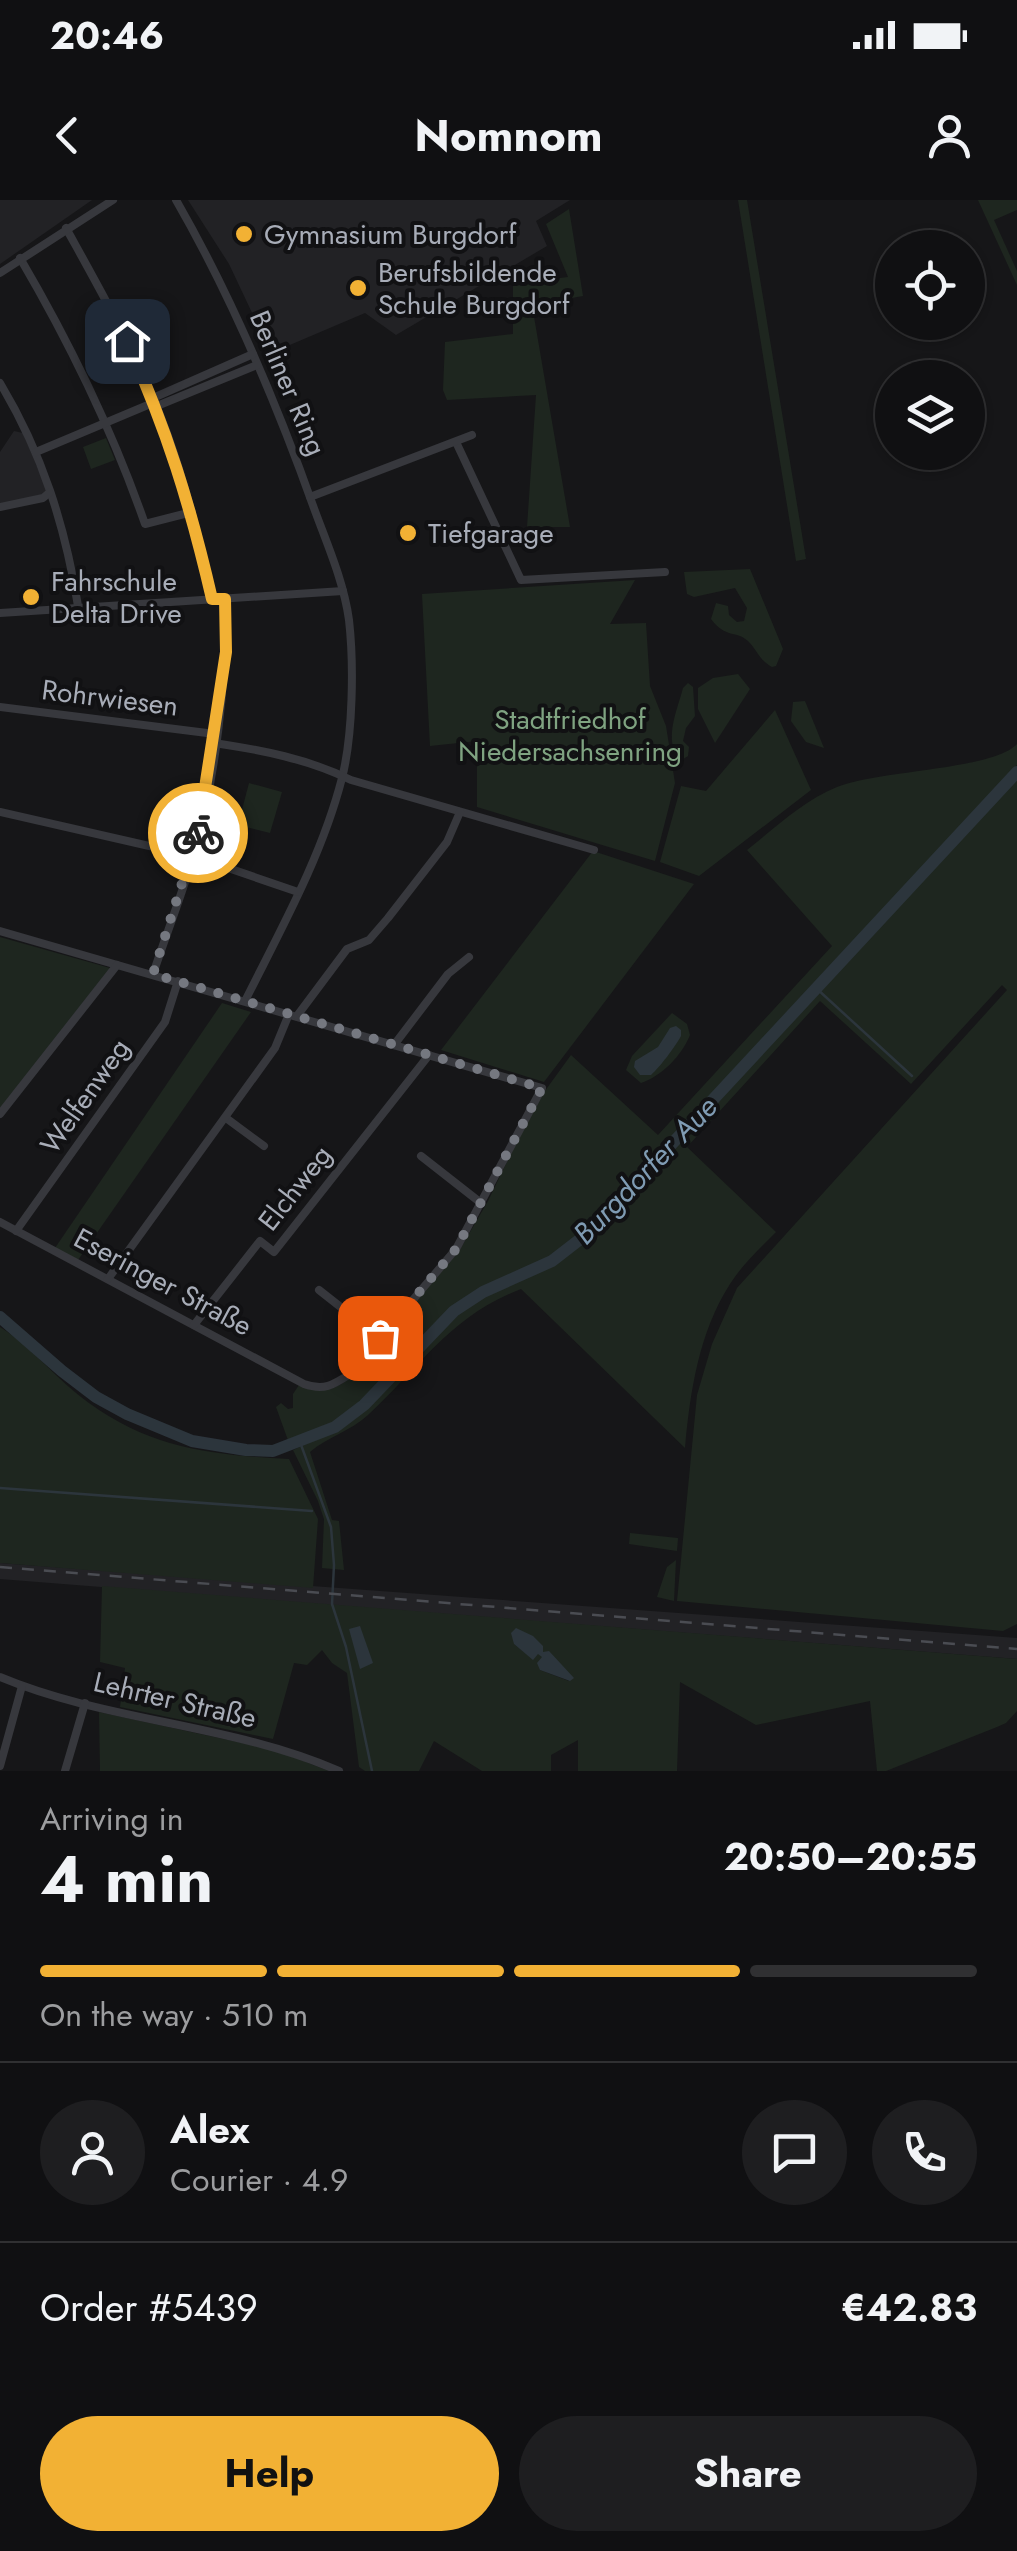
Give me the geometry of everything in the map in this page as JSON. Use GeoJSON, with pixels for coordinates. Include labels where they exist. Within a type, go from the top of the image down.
{"type":"FeatureCollection","features":[{"type":"Feature","properties":{"kind":"street"},"geometry":{"type":"LineString","coordinates":[[0,274],[113,200]]}},
{"type":"Feature","properties":{"kind":"street","name":"Berliner Ring"},"geometry":{"type":"LineString","coordinates":[[176,200],[258,365],[310,498],[349,617],[352,669],[343,776],[298,892],[246,1001]]}},
{"type":"Feature","properties":{"kind":"street"},"geometry":{"type":"LineString","coordinates":[[66,228],[95,278],[155,402],[192,512],[212,599]]}},
{"type":"Feature","properties":{"kind":"street"},"geometry":{"type":"LineString","coordinates":[[20,258],[63,331],[108,422],[146,524],[192,512]]}},
{"type":"Feature","properties":{"kind":"street"},"geometry":{"type":"LineString","coordinates":[[36,452],[155,402],[253,354]]}},
{"type":"Feature","properties":{"kind":"street"},"geometry":{"type":"LineString","coordinates":[[155,402],[258,365]]}},
{"type":"Feature","properties":{"kind":"street"},"geometry":{"type":"LineString","coordinates":[[0,383],[49,481],[64,531],[78,606]]}},
{"type":"Feature","properties":{"kind":"street"},"geometry":{"type":"LineString","coordinates":[[310,498],[472,435]]}},
{"type":"Feature","properties":{"kind":"street"},"geometry":{"type":"LineString","coordinates":[[456,442],[521,580],[665,572]]}},
{"type":"Feature","properties":{"kind":"street"},"geometry":{"type":"LineString","coordinates":[[0,507],[50,493]]}},
{"type":"Feature","properties":{"kind":"street"},"geometry":{"type":"LineString","coordinates":[[0,613],[342,591]]}},
{"type":"Feature","properties":{"kind":"street"},"geometry":{"type":"LineString","coordinates":[[153,974],[193,856],[226,652],[225,599]]}},
{"type":"Feature","properties":{"kind":"street","name":"Rohrwiesen"},"geometry":{"type":"LineString","coordinates":[[0,707],[215,738],[329,768],[343,776],[594,850]]}},
{"type":"Feature","properties":{"kind":"street"},"geometry":{"type":"LineString","coordinates":[[0,812],[193,856],[298,892]]}},
{"type":"Feature","properties":{"kind":"street"},"geometry":{"type":"LineString","coordinates":[[108,1279],[226,1118],[293,1015],[346,949],[369,940],[388,918],[447,842],[460,812]]}},
{"type":"Feature","properties":{"kind":"street"},"geometry":{"type":"LineString","coordinates":[[0,932],[542,1088],[456,1249],[380,1338],[318,1290]]}},
{"type":"Feature","properties":{"kind":"street"},"geometry":{"type":"LineString","coordinates":[[394,1045],[448,974],[469,958]]}},
{"type":"Feature","properties":{"kind":"street"},"geometry":{"type":"LineString","coordinates":[[0,1114],[117,965]]}},
{"type":"Feature","properties":{"kind":"street","name":"Welfenweg"},"geometry":{"type":"LineString","coordinates":[[16,1230],[165,1022],[178,981]]}},
{"type":"Feature","properties":{"kind":"street","name":"Elchweg"},"geometry":{"type":"LineString","coordinates":[[194,1325],[260,1241],[274,1252],[429,1056]]}},
{"type":"Feature","properties":{"kind":"street"},"geometry":{"type":"LineString","coordinates":[[226,1118],[264,1146]]}},
{"type":"Feature","properties":{"kind":"street"},"geometry":{"type":"LineString","coordinates":[[421,1156],[481,1203]]}},
{"type":"Feature","properties":{"kind":"street","name":"Eseringer Straße"},"geometry":{"type":"LineString","coordinates":[[0,1222],[317,1388],[331,1386],[350,1374],[380,1338]]}},
{"type":"Feature","properties":{"kind":"street","name":"Lehrter Straße"},"geometry":{"type":"LineString","coordinates":[[0,1677],[84,1703],[275,1746],[338,1771]]}},
{"type":"Feature","properties":{"kind":"street"},"geometry":{"type":"LineString","coordinates":[[0,1766],[22,1686]]}},
{"type":"Feature","properties":{"kind":"street"},"geometry":{"type":"LineString","coordinates":[[65,1771],[84,1703]]}},
{"type":"Feature","properties":{"kind":"shaded area"},"geometry":{"type":"Polygon","coordinates":[[[0,200],[92,200],[0,264],[0,200]]]}},
{"type":"Feature","properties":{"kind":"shaded area","name":"Berufsbildende Schule Burgdorf"},"geometry":{"type":"Polygon","coordinates":[[[188,200],[570,200],[536,221],[547,246],[396,335],[365,313],[271,353],[229,264],[188,200]]]}},
{"type":"Feature","properties":{"kind":"shaded area"},"geometry":{"type":"Polygon","coordinates":[[[14,431],[23,433],[48,493],[0,505],[0,452],[14,431]]]}},
{"type":"Feature","properties":{"kind":"shaded area"},"geometry":{"type":"Polygon","coordinates":[[[676,1026],[681,1036],[671,1051],[651,1075],[640,1075],[635,1061],[658,1047],[670,1028],[676,1026]]]}},
{"type":"Feature","properties":{"kind":"shaded area"},"geometry":{"type":"Polygon","coordinates":[[[0,1563],[1017,1638],[1017,1659],[0,1579],[0,1563]]]}},
{"type":"Feature","properties":{"kind":"shaded area"},"geometry":{"type":"Polygon","coordinates":[[[360,1626],[373,1663],[360,1669],[349,1629],[360,1626]]]}},
{"type":"Feature","properties":{"kind":"shaded area"},"geometry":{"type":"Polygon","coordinates":[[[516,1628],[533,1636],[543,1646],[543,1652],[549,1651],[574,1678],[570,1681],[540,1670],[537,1663],[542,1657],[538,1654],[533,1660],[514,1644],[511,1633],[516,1628]]]}},
{"type":"Feature","properties":{"kind":"green space"},"geometry":{"type":"Polygon","coordinates":[[[738,200],[747,200],[806,559],[796,561],[738,200]]]}},
{"type":"Feature","properties":{"kind":"green space"},"geometry":{"type":"Polygon","coordinates":[[[978,200],[1017,200],[1017,210],[994,220],[1017,271],[1017,285],[978,200]]]}},
{"type":"Feature","properties":{"kind":"green space"},"geometry":{"type":"Polygon","coordinates":[[[569,209],[583,296],[532,305],[570,527],[527,527],[536,395],[447,400],[443,390],[445,342],[513,334],[513,284],[568,277],[546,224],[569,209]]]}},
{"type":"Feature","properties":{"kind":"green space"},"geometry":{"type":"Polygon","coordinates":[[[106,438],[115,460],[91,469],[83,447],[106,438]]]}},
{"type":"Feature","properties":{"kind":"green space"},"geometry":{"type":"Polygon","coordinates":[[[750,569],[783,649],[772,667],[748,641],[726,632],[711,619],[716,603],[728,606],[729,615],[737,622],[744,621],[747,608],[735,588],[694,597],[687,594],[684,572],[750,569]]]}},
{"type":"Feature","properties":{"kind":"green space","name":"Stadtfriedhof Niedersachsenring"},"geometry":{"type":"Polygon","coordinates":[[[635,580],[610,624],[646,623],[650,686],[666,726],[675,783],[655,861],[477,807],[477,741],[430,746],[422,594],[635,580]]]}},
{"type":"Feature","properties":{"kind":"green space"},"geometry":{"type":"Polygon","coordinates":[[[738,674],[750,689],[715,743],[698,709],[698,688],[713,678],[738,674]]]}},
{"type":"Feature","properties":{"kind":"green space"},"geometry":{"type":"Polygon","coordinates":[[[688,683],[693,687],[695,716],[683,741],[689,747],[688,756],[680,761],[672,735],[683,688],[688,683]]]}},
{"type":"Feature","properties":{"kind":"green space"},"geometry":{"type":"Polygon","coordinates":[[[805,701],[824,748],[806,742],[791,721],[793,702],[805,701]]]}},
{"type":"Feature","properties":{"kind":"green space"},"geometry":{"type":"Polygon","coordinates":[[[775,710],[811,790],[699,876],[660,862],[681,786],[706,791],[775,710]]]}},
{"type":"Feature","properties":{"kind":"green space"},"geometry":{"type":"Polygon","coordinates":[[[1017,744],[1017,765],[583,1232],[545,1260],[461,1302],[409,1348],[357,1407],[328,1426],[289,1443],[276,1407],[281,1403],[293,1408],[293,1394],[299,1385],[324,1390],[348,1380],[459,1251],[534,1106],[571,1055],[658,1135],[832,946],[747,850],[801,807],[837,787],[961,765],[1004,753],[1017,744]]]}},
{"type":"Feature","properties":{"kind":"green space"},"geometry":{"type":"Polygon","coordinates":[[[1017,775],[1017,1624],[1003,1631],[677,1601],[697,1395],[712,1344],[737,1288],[1007,990],[1002,985],[911,1084],[820,1001],[687,1147],[776,1232],[735,1277],[719,1303],[703,1342],[693,1384],[685,1448],[521,1289],[496,1300],[455,1328],[368,1415],[310,1452],[332,1520],[339,1521],[344,1570],[322,1568],[324,1519],[293,1450],[336,1430],[365,1408],[456,1313],[553,1263],[594,1232],[1017,775]]]}},
{"type":"Feature","properties":{"kind":"green space"},"geometry":{"type":"Polygon","coordinates":[[[249,783],[282,792],[270,833],[238,825],[249,783]]]}},
{"type":"Feature","properties":{"kind":"green space"},"geometry":{"type":"Polygon","coordinates":[[[593,851],[694,884],[544,1082],[441,1050],[593,851]]]}},
{"type":"Feature","properties":{"kind":"green space"},"geometry":{"type":"Polygon","coordinates":[[[0,937],[110,968],[0,1108],[0,937]]]}},
{"type":"Feature","properties":{"kind":"green space"},"geometry":{"type":"Polygon","coordinates":[[[222,1003],[251,1012],[78,1260],[55,1248],[222,1003]]]}},
{"type":"Feature","properties":{"kind":"green space"},"geometry":{"type":"Polygon","coordinates":[[[672,1013],[687,1024],[690,1035],[670,1064],[641,1083],[626,1070],[632,1056],[672,1013]]]}},
{"type":"Feature","properties":{"kind":"green space"},"geometry":{"type":"Polygon","coordinates":[[[0,1327],[89,1403],[136,1431],[209,1452],[289,1459],[318,1519],[313,1588],[0,1563],[0,1327]]]}},
{"type":"Feature","properties":{"kind":"green space"},"geometry":{"type":"Polygon","coordinates":[[[630,1533],[678,1538],[677,1551],[629,1544],[630,1533]]]}},
{"type":"Feature","properties":{"kind":"green space"},"geometry":{"type":"Polygon","coordinates":[[[676,1560],[674,1601],[657,1597],[667,1567],[676,1560]]]}},
{"type":"Feature","properties":{"kind":"green space"},"geometry":{"type":"Polygon","coordinates":[[[102,1586],[1017,1659],[1017,1711],[997,1727],[886,1771],[877,1771],[870,1701],[756,1725],[680,1682],[677,1771],[578,1771],[578,1740],[551,1755],[551,1771],[482,1771],[434,1741],[419,1771],[365,1771],[359,1767],[347,1673],[322,1650],[307,1665],[294,1663],[273,1739],[120,1707],[125,1668],[100,1662],[102,1586]],[[514,1644],[533,1659],[538,1653],[543,1657],[540,1670],[569,1681],[545,1653],[514,1644]]]}},
{"type":"Feature","properties":{"kind":"green space"},"geometry":{"type":"Polygon","coordinates":[[[99,1712],[275,1750],[329,1771],[100,1771],[99,1712]]]}},
{"type":"Feature","properties":{"kind":"waterway","name":"Burgdorfer Aue"},"geometry":{"type":"LineString","coordinates":[[0,1317],[96,1397],[192,1441],[273,1451],[335,1427],[364,1405],[454,1311],[483,1292],[552,1261],[592,1230],[1017,772]]}},
{"type":"Feature","properties":{"kind":"waterway"},"geometry":{"type":"LineString","coordinates":[[816,988],[912,1076]]}},
{"type":"Feature","properties":{"kind":"waterway"},"geometry":{"type":"LineString","coordinates":[[300,1442],[331,1527],[332,1604],[346,1647],[372,1771]]}},
{"type":"Feature","properties":{"kind":"waterway"},"geometry":{"type":"LineString","coordinates":[[0,1488],[312,1511]]}},
{"type":"Feature","properties":{"kind":"railway"},"geometry":{"type":"LineString","coordinates":[[0,1567],[1017,1649]]}},
{"type":"Feature","properties":{"kind":"way so far"},"geometry":{"type":"LineString","coordinates":[[198,833],[153,974],[542,1088],[456,1249],[380,1338]]}},
{"type":"Feature","properties":{"kind":"place","name":"Gymnasium Burgdorf"},"geometry":{"type":"Point","coordinates":[244,234]}},
{"type":"Feature","properties":{"kind":"place","name":"Berufsbildende Schule Burgdorf"},"geometry":{"type":"Point","coordinates":[358,288]}},
{"type":"Feature","properties":{"kind":"place","name":"Tiefgarage"},"geometry":{"type":"Point","coordinates":[408,533]}},
{"type":"Feature","properties":{"kind":"place","name":"Fahrschule Delta Drive"},"geometry":{"type":"Point","coordinates":[31,597]}},
{"type":"Feature","properties":{"kind":"route"},"geometry":{"type":"LineString","coordinates":[[127,341],[157,406],[180,472],[212,599],[225,599],[226,652],[198,833]]}}]}
